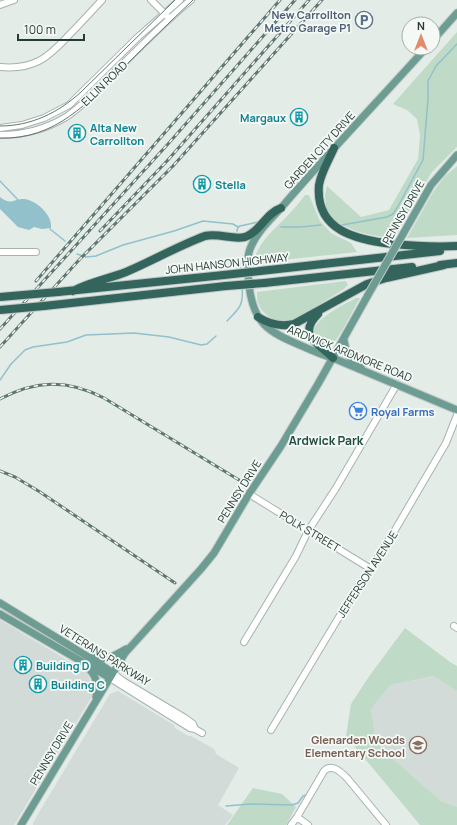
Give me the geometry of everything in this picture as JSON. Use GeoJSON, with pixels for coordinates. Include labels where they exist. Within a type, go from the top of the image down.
{"type":"FeatureCollection","features":[{"type":"Feature","properties":{"kind":"highway"},"geometry":{"type":"LineString","coordinates":[[334,148],[321,176],[319,191],[321,206],[324,214],[334,226],[347,234],[372,241],[416,246],[457,246]]}},
{"type":"Feature","properties":{"kind":"highway"},"geometry":{"type":"LineString","coordinates":[[73,291],[86,284],[107,279],[205,236],[216,235],[237,238],[245,237],[251,234],[274,210],[281,208]]}},
{"type":"Feature","properties":{"kind":"highway","name":"JOHN HANSON HIGHWAY"},"geometry":{"type":"LineString","coordinates":[[0,297],[73,291],[457,249]]}},
{"type":"Feature","properties":{"kind":"highway","name":"JOHN HANSON HIGHWAY"},"geometry":{"type":"LineString","coordinates":[[0,310],[457,263]]}},
{"type":"Feature","properties":{"kind":"highway"},"geometry":{"type":"LineString","coordinates":[[258,317],[273,324],[286,326],[298,323],[367,284],[444,264]]}},
{"type":"Feature","properties":{"kind":"highway"},"geometry":{"type":"LineString","coordinates":[[323,309],[310,324],[311,337],[316,344],[333,358]]}},
{"type":"Feature","properties":{"kind":"main road"},"geometry":{"type":"LineString","coordinates":[[441,30],[457,13]]}},
{"type":"Feature","properties":{"kind":"main road"},"geometry":{"type":"LineString","coordinates":[[447,23],[457,20]]}},
{"type":"Feature","properties":{"kind":"main road","name":"GARDEN CITY DRIVE"},"geometry":{"type":"LineString","coordinates":[[248,276],[248,258],[255,238],[334,148],[419,56]]}},
{"type":"Feature","properties":{"kind":"main road","name":"PENNSY DRIVE"},"geometry":{"type":"LineString","coordinates":[[21,825],[128,648],[208,561],[223,539],[248,494],[280,446],[344,340],[368,295],[432,185],[457,154]]}},
{"type":"Feature","properties":{"kind":"main road","name":"ARDWICK ARDMORE ROAD"},"geometry":{"type":"LineString","coordinates":[[248,276],[252,303],[258,317],[267,328],[280,336],[322,355],[375,375],[457,410]]}},
{"type":"Feature","properties":{"kind":"main road"},"geometry":{"type":"LineString","coordinates":[[344,340],[347,356],[375,375]]}},
{"type":"Feature","properties":{"kind":"main road","name":"VETERANS PARKWAY"},"geometry":{"type":"LineString","coordinates":[[0,603],[85,654],[112,676]]}},
{"type":"Feature","properties":{"kind":"main road","name":"VETERANS PARKWAY"},"geometry":{"type":"LineString","coordinates":[[0,614],[112,676]]}},
{"type":"Feature","properties":{"kind":"main road"},"geometry":{"type":"LineString","coordinates":[[85,654],[97,659],[102,659],[109,658],[128,648]]}},
{"type":"Feature","properties":{"kind":"main road"},"geometry":{"type":"LineString","coordinates":[[71,654],[88,667],[95,677],[98,685],[95,701]]}},
{"type":"Feature","properties":{"kind":"street"},"geometry":{"type":"LineString","coordinates":[[0,5],[14,0]]}},
{"type":"Feature","properties":{"kind":"street"},"geometry":{"type":"LineString","coordinates":[[0,67],[16,68],[26,66],[48,56],[102,0]]}},
{"type":"Feature","properties":{"kind":"street"},"geometry":{"type":"LineString","coordinates":[[151,0],[167,16]]}},
{"type":"Feature","properties":{"kind":"street","name":"ELLIN ROAD"},"geometry":{"type":"LineString","coordinates":[[0,136],[32,132],[66,117],[83,104],[167,16],[180,0]]}},
{"type":"Feature","properties":{"kind":"street","name":"ELLIN ROAD"},"geometry":{"type":"LineString","coordinates":[[0,128],[22,125],[44,118],[69,105],[138,37],[191,0]]}},
{"type":"Feature","properties":{"kind":"street"},"geometry":{"type":"LineString","coordinates":[[0,252],[36,252]]}},
{"type":"Feature","properties":{"kind":"street"},"geometry":{"type":"LineString","coordinates":[[244,642],[296,556],[308,530],[336,488],[397,384]]}},
{"type":"Feature","properties":{"kind":"street","name":"JEFFERSON AVENUE"},"geometry":{"type":"LineString","coordinates":[[271,730],[354,592],[395,530],[440,453],[457,415]]}},
{"type":"Feature","properties":{"kind":"street","name":"POLK STREET"},"geometry":{"type":"LineString","coordinates":[[248,494],[371,568]]}},
{"type":"Feature","properties":{"kind":"street","name":"VETERANS PARKWAY"},"geometry":{"type":"LineString","coordinates":[[112,676],[185,718],[202,733]]}},
{"type":"Feature","properties":{"kind":"street"},"geometry":{"type":"LineString","coordinates":[[292,825],[325,769],[332,768],[348,778],[386,825]]}},
{"type":"Feature","properties":{"kind":"street"},"geometry":{"type":"LineString","coordinates":[[297,817],[308,825]]}},
{"type":"Feature","properties":{"kind":"shaded area"},"geometry":{"type":"Polygon","coordinates":[[[0,620],[87,672],[94,693],[14,825],[0,825],[0,620]]]}},
{"type":"Feature","properties":{"kind":"shaded area","name":"Glenarden Woods Elementary School"},"geometry":{"type":"Polygon","coordinates":[[[435,676],[457,691],[457,807],[441,801],[383,750],[376,741],[371,708],[390,685],[435,676]]]}},
{"type":"Feature","properties":{"kind":"shaded area"},"geometry":{"type":"Polygon","coordinates":[[[118,691],[174,725],[175,728],[188,736],[191,736],[214,749],[216,754],[239,768],[218,805],[233,815],[225,825],[33,825],[110,694],[118,691]]]}},
{"type":"Feature","properties":{"kind":"green space"},"geometry":{"type":"Polygon","coordinates":[[[457,32],[457,147],[432,172],[394,238],[359,232],[342,225],[327,214],[325,195],[327,186],[361,217],[389,210],[418,159],[420,135],[417,119],[407,110],[393,104],[436,56],[441,56],[441,50],[457,32]]]}},
{"type":"Feature","properties":{"kind":"green space"},"geometry":{"type":"Polygon","coordinates":[[[457,166],[457,235],[407,238],[433,192],[445,176],[457,166]]]}},
{"type":"Feature","properties":{"kind":"green space"},"geometry":{"type":"Polygon","coordinates":[[[305,195],[309,195],[320,221],[331,233],[351,243],[357,252],[253,263],[259,249],[272,231],[295,208],[305,195]]]}},
{"type":"Feature","properties":{"kind":"green space"},"geometry":{"type":"Polygon","coordinates":[[[346,281],[348,285],[344,289],[294,320],[284,321],[269,317],[262,310],[258,302],[257,292],[346,281]]]}},
{"type":"Feature","properties":{"kind":"green space"},"geometry":{"type":"Polygon","coordinates":[[[356,298],[360,298],[333,344],[324,343],[318,340],[314,332],[320,320],[335,309],[356,298]]]}},
{"type":"Feature","properties":{"kind":"green space"},"geometry":{"type":"Polygon","coordinates":[[[405,628],[457,666],[457,691],[434,676],[390,685],[371,709],[376,741],[383,750],[441,801],[457,807],[457,825],[420,825],[346,736],[351,704],[370,675],[405,628]]]}},
{"type":"Feature","properties":{"kind":"green space"},"geometry":{"type":"Polygon","coordinates":[[[253,788],[282,794],[296,807],[286,825],[227,825],[253,788]]]}},
{"type":"Feature","properties":{"kind":"water"},"geometry":{"type":"Polygon","coordinates":[[[0,197],[10,202],[24,199],[34,202],[46,213],[51,223],[51,228],[42,229],[34,227],[29,230],[18,227],[0,209],[0,197]]]}},
{"type":"Feature","properties":{"kind":"waterway"},"geometry":{"type":"LineString","coordinates":[[342,225],[387,217],[393,214],[397,208],[423,160],[428,81],[436,66],[457,44]]}},
{"type":"Feature","properties":{"kind":"waterway"},"geometry":{"type":"LineString","coordinates":[[0,181],[19,201]]}},
{"type":"Feature","properties":{"kind":"waterway"},"geometry":{"type":"LineString","coordinates":[[77,254],[86,257],[96,256],[123,245],[174,231],[203,221],[233,224],[238,227]]}},
{"type":"Feature","properties":{"kind":"waterway"},"geometry":{"type":"LineString","coordinates":[[237,231],[238,227],[240,226],[258,222]]}},
{"type":"Feature","properties":{"kind":"waterway"},"geometry":{"type":"LineString","coordinates":[[281,227],[321,225]]}},
{"type":"Feature","properties":{"kind":"waterway"},"geometry":{"type":"LineString","coordinates":[[50,229],[65,241]]}},
{"type":"Feature","properties":{"kind":"waterway"},"geometry":{"type":"LineString","coordinates":[[240,262],[241,270]]}},
{"type":"Feature","properties":{"kind":"waterway"},"geometry":{"type":"LineString","coordinates":[[227,321],[240,306],[242,299],[242,288]]}},
{"type":"Feature","properties":{"kind":"waterway"},"geometry":{"type":"LineString","coordinates":[[0,380],[11,364],[25,350],[33,347],[67,342],[86,335],[134,333],[169,337],[201,345],[207,344],[216,336]]}},
{"type":"Feature","properties":{"kind":"waterway"},"geometry":{"type":"LineString","coordinates":[[226,806],[250,804],[292,805],[298,803],[303,796],[307,795]]}},
{"type":"Feature","properties":{"kind":"tram line"},"geometry":{"type":"LineString","coordinates":[[0,126],[22,124],[33,121],[44,117],[63,106],[81,92],[175,0]]}},
{"type":"Feature","properties":{"kind":"tram line"},"geometry":{"type":"LineString","coordinates":[[0,138],[20,137],[38,133],[54,126],[70,116],[98,93],[193,0]]}},
{"type":"Feature","properties":{"kind":"railway"},"geometry":{"type":"LineString","coordinates":[[36,281],[280,0]]}},
{"type":"Feature","properties":{"kind":"railway"},"geometry":{"type":"LineString","coordinates":[[0,329],[168,144],[295,0]]}},
{"type":"Feature","properties":{"kind":"railway"},"geometry":{"type":"LineString","coordinates":[[100,231],[167,161],[309,0]]}},
{"type":"Feature","properties":{"kind":"railway"},"geometry":{"type":"LineString","coordinates":[[0,347],[79,260],[173,166],[322,0]]}},
{"type":"Feature","properties":{"kind":"railway"},"geometry":{"type":"LineString","coordinates":[[0,399],[26,388],[39,385],[52,384],[77,387],[104,398],[239,480]]}},
{"type":"Feature","properties":{"kind":"railway"},"geometry":{"type":"LineString","coordinates":[[0,471],[15,477],[40,492],[175,583]]}},
{"type":"Feature","properties":{"kind":"place","name":"New Carrollton Metro Garage P1"},"geometry":{"type":"Point","coordinates":[364,20]}},
{"type":"Feature","properties":{"kind":"place","name":"Margaux"},"geometry":{"type":"Point","coordinates":[299,117]}},
{"type":"Feature","properties":{"kind":"place","name":"Alta New Carrollton"},"geometry":{"type":"Point","coordinates":[77,133]}},
{"type":"Feature","properties":{"kind":"place","name":"Stella"},"geometry":{"type":"Point","coordinates":[202,184]}},
{"type":"Feature","properties":{"kind":"place","name":"Royal Farms"},"geometry":{"type":"Point","coordinates":[358,411]}},
{"type":"Feature","properties":{"kind":"place","name":"Building D"},"geometry":{"type":"Point","coordinates":[23,665]}},
{"type":"Feature","properties":{"kind":"place","name":"Building C"},"geometry":{"type":"Point","coordinates":[38,684]}},
{"type":"Feature","properties":{"kind":"place","name":"Glenarden Woods Elementary School"},"geometry":{"type":"Point","coordinates":[418,745]}},
{"type":"Feature","properties":{"kind":"district","name":"Ardwick Park"},"geometry":{"type":"Point","coordinates":[326,440]}}]}
